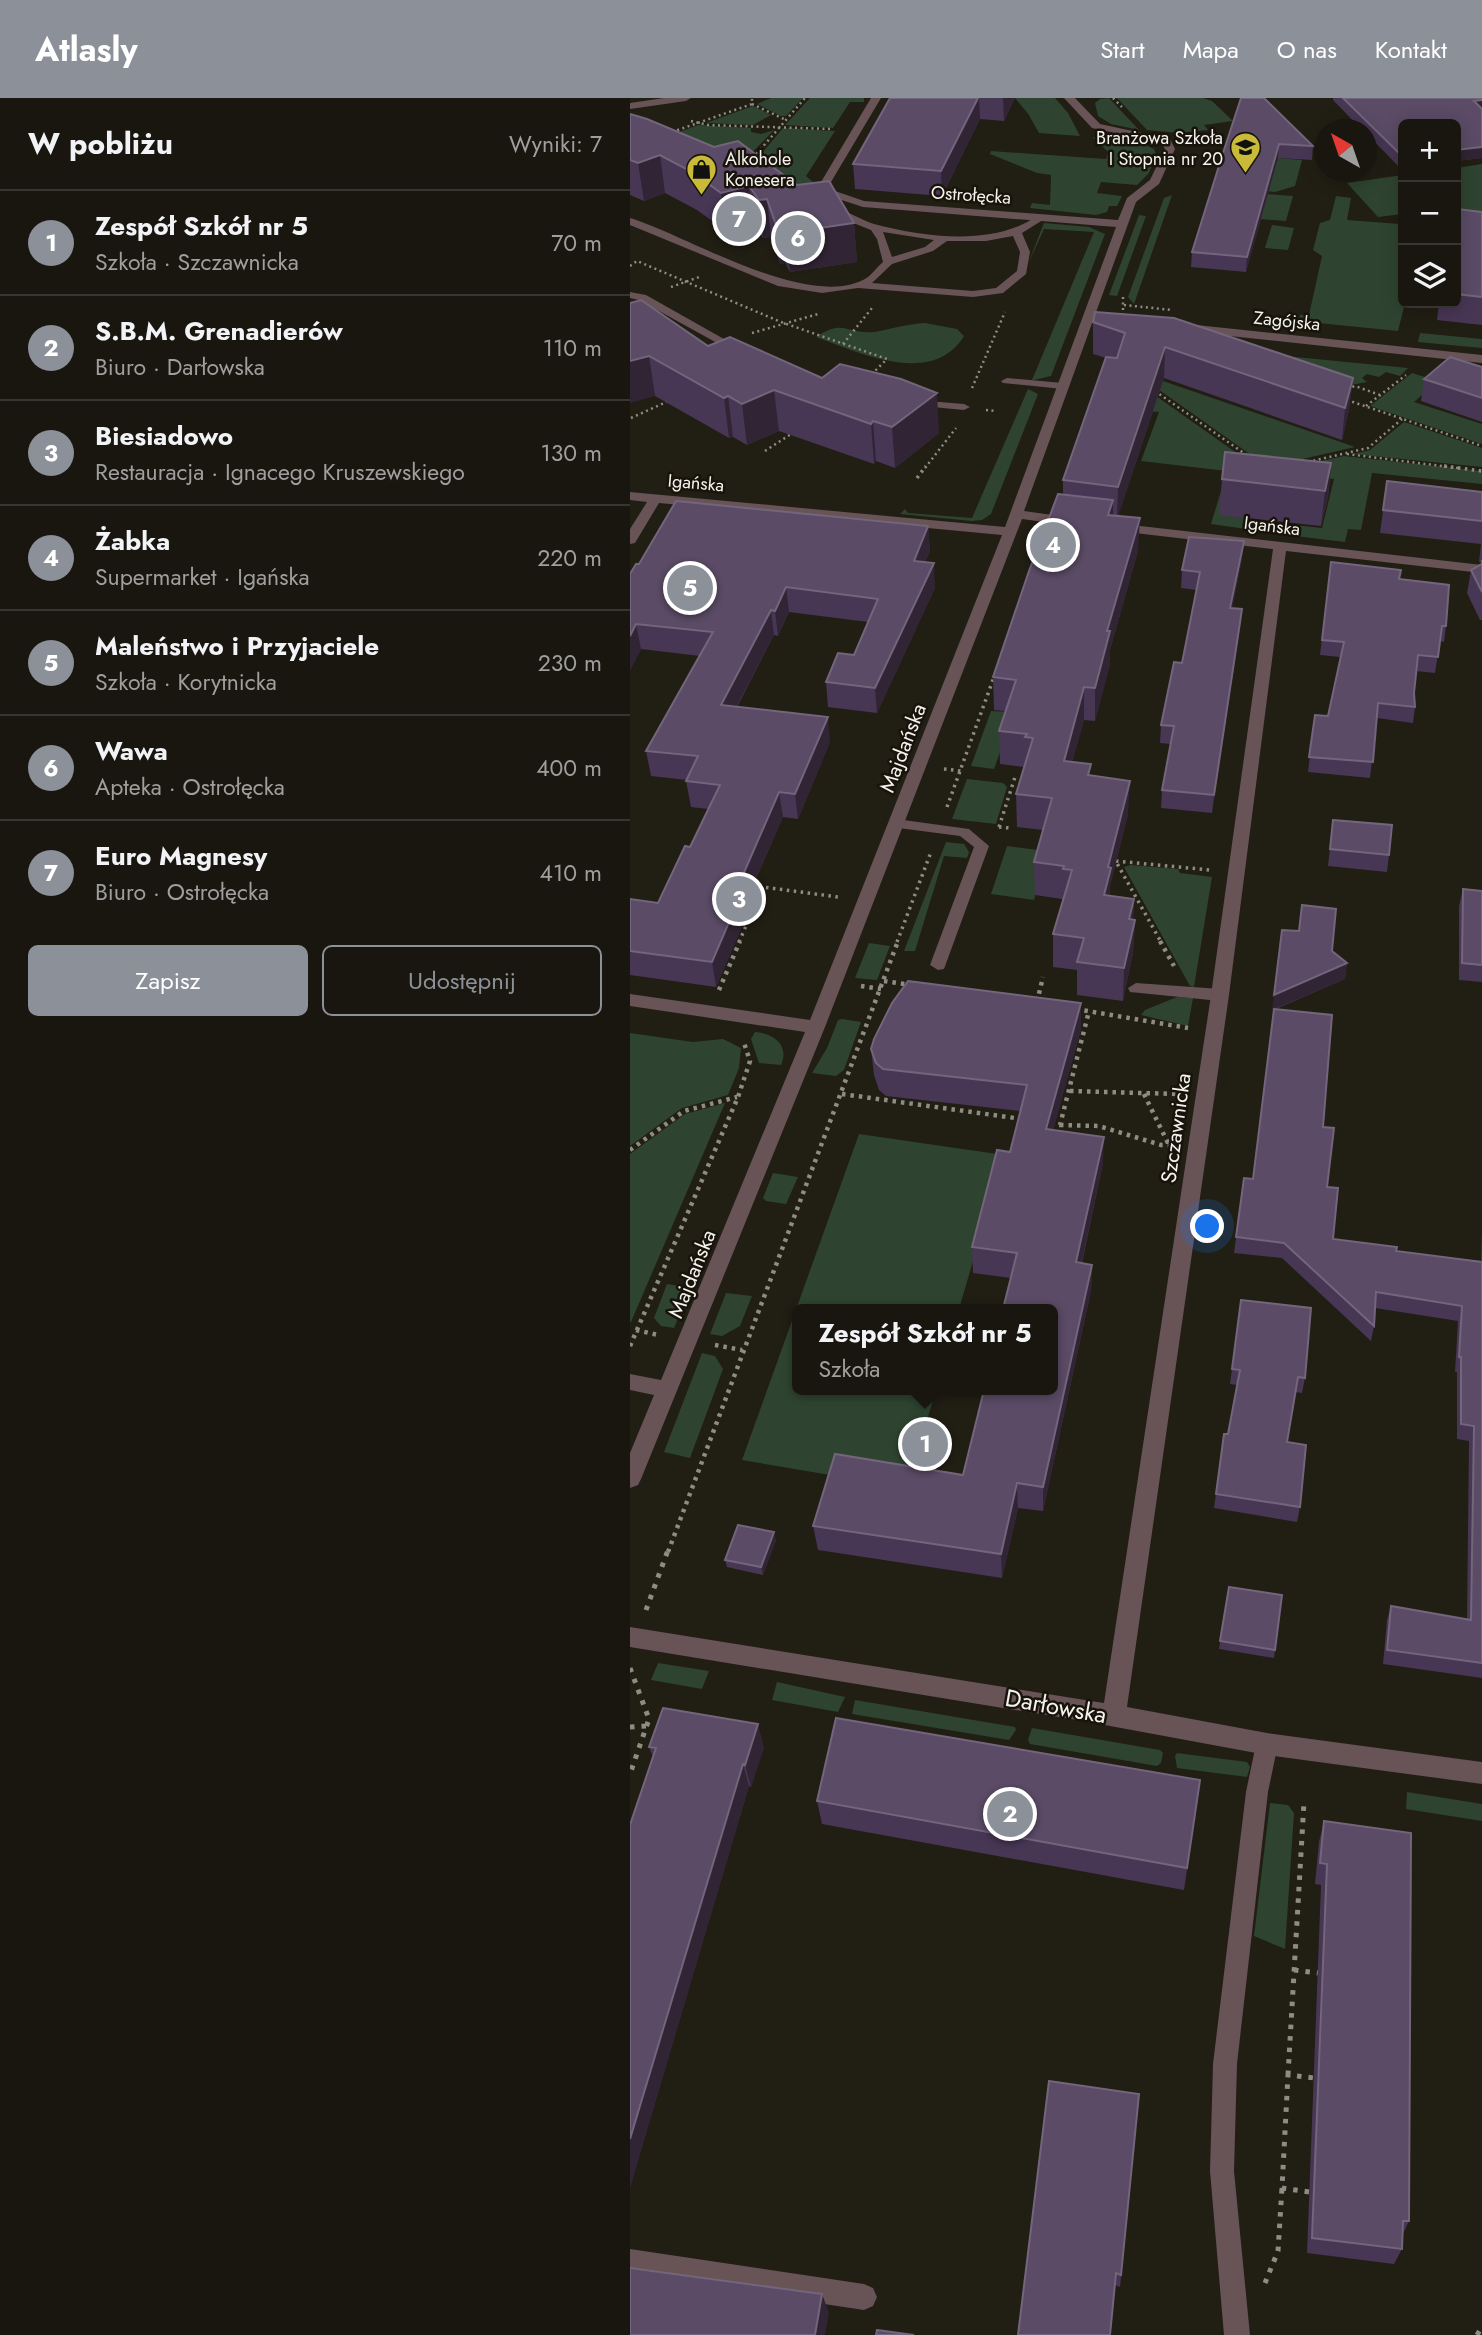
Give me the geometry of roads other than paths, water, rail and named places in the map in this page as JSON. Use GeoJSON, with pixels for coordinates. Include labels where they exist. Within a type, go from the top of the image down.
{"type":"FeatureCollection","features":[{"type":"Feature","properties":{"kind":"street"},"geometry":{"type":"LineString","coordinates":[[630,106],[686,98]]}},
{"type":"Feature","properties":{"kind":"street","name":"Ostrołęcka"},"geometry":{"type":"LineString","coordinates":[[876,98],[826,182],[827,189],[836,197],[863,204],[1123,224]]}},
{"type":"Feature","properties":{"kind":"street","name":"Majdańska"},"geometry":{"type":"LineString","coordinates":[[630,1479],[816,1027],[896,824],[1063,386],[1094,318],[1131,200],[1155,182],[1170,145],[1156,138],[1096,126],[1069,98]]}},
{"type":"Feature","properties":{"kind":"street","name":"Zagójska"},"geometry":{"type":"LineString","coordinates":[[1176,327],[1482,359]]}},
{"type":"Feature","properties":{"kind":"street","name":"Igańska"},"geometry":{"type":"LineString","coordinates":[[630,496],[1009,533]]}},
{"type":"Feature","properties":{"kind":"street"},"geometry":{"type":"LineString","coordinates":[[630,540],[655,499]]}},
{"type":"Feature","properties":{"kind":"street","name":"Igańska"},"geometry":{"type":"LineString","coordinates":[[1016,514],[1482,569]]}},
{"type":"Feature","properties":{"kind":"street","name":"Szczawnicka"},"geometry":{"type":"LineString","coordinates":[[1114,1716],[1220,995],[1280,547]]}},
{"type":"Feature","properties":{"kind":"street"},"geometry":{"type":"LineString","coordinates":[[630,1000],[816,1027]]}},
{"type":"Feature","properties":{"kind":"street"},"geometry":{"type":"LineString","coordinates":[[630,1382],[666,1389]]}},
{"type":"Feature","properties":{"kind":"street","name":"Darłowska"},"geometry":{"type":"LineString","coordinates":[[630,1637],[1114,1716],[1267,1744],[1482,1773]]}},
{"type":"Feature","properties":{"kind":"lane"},"geometry":{"type":"LineString","coordinates":[[822,207],[875,228],[945,237],[1016,232],[1034,225],[1041,218]]}},
{"type":"Feature","properties":{"kind":"lane"},"geometry":{"type":"LineString","coordinates":[[630,221],[791,286],[822,290],[858,285],[872,279],[888,262],[929,249],[945,237]]}},
{"type":"Feature","properties":{"kind":"lane"},"geometry":{"type":"LineString","coordinates":[[875,228],[882,239],[888,262]]}},
{"type":"Feature","properties":{"kind":"lane"},"geometry":{"type":"LineString","coordinates":[[858,285],[958,294],[999,291],[1022,272],[1025,252],[1016,232]]}},
{"type":"Feature","properties":{"kind":"lane"},"geometry":{"type":"LineString","coordinates":[[636,296],[754,357]]}},
{"type":"Feature","properties":{"kind":"lane"},"geometry":{"type":"LineString","coordinates":[[1007,381],[1063,386]]}},
{"type":"Feature","properties":{"kind":"lane"},"geometry":{"type":"LineString","coordinates":[[903,400],[964,407]]}},
{"type":"Feature","properties":{"kind":"lane"},"geometry":{"type":"LineString","coordinates":[[896,824],[964,832],[982,846],[938,965]]}},
{"type":"Feature","properties":{"kind":"lane"},"geometry":{"type":"LineString","coordinates":[[1136,988],[1220,995]]}},
{"type":"Feature","properties":{"kind":"lane"},"geometry":{"type":"LineString","coordinates":[[1237,2335],[1222,2171],[1226,2064],[1257,1792],[1267,1744]]}},
{"type":"Feature","properties":{"kind":"lane"},"geometry":{"type":"LineString","coordinates":[[630,2262],[864,2297]]}},
{"type":"Feature","properties":{"kind":"place","name":"Branżowa Szkoła I Stopnia nr 20"},"geometry":{"type":"Point","coordinates":[1246,175]}},
{"type":"Feature","properties":{"kind":"place","name":"Alkohole Konesera"},"geometry":{"type":"Point","coordinates":[702,196]}},
{"type":"Feature","properties":{"kind":"place","name":"Euro Magnesy"},"geometry":{"type":"Point","coordinates":[739,219]}},
{"type":"Feature","properties":{"kind":"place","name":"Wawa"},"geometry":{"type":"Point","coordinates":[798,238]}},
{"type":"Feature","properties":{"kind":"place","name":"Żabka"},"geometry":{"type":"Point","coordinates":[1053,545]}},
{"type":"Feature","properties":{"kind":"place","name":"Maleństwo i Przyjaciele"},"geometry":{"type":"Point","coordinates":[690,588]}},
{"type":"Feature","properties":{"kind":"place","name":"Biesiadowo"},"geometry":{"type":"Point","coordinates":[739,899]}},
{"type":"Feature","properties":{"kind":"place","name":"Zespół Szkół nr 5"},"geometry":{"type":"Point","coordinates":[925,1444]}},
{"type":"Feature","properties":{"kind":"place","name":"S.B.M. Grenadierów"},"geometry":{"type":"Point","coordinates":[1010,1814]}}]}
